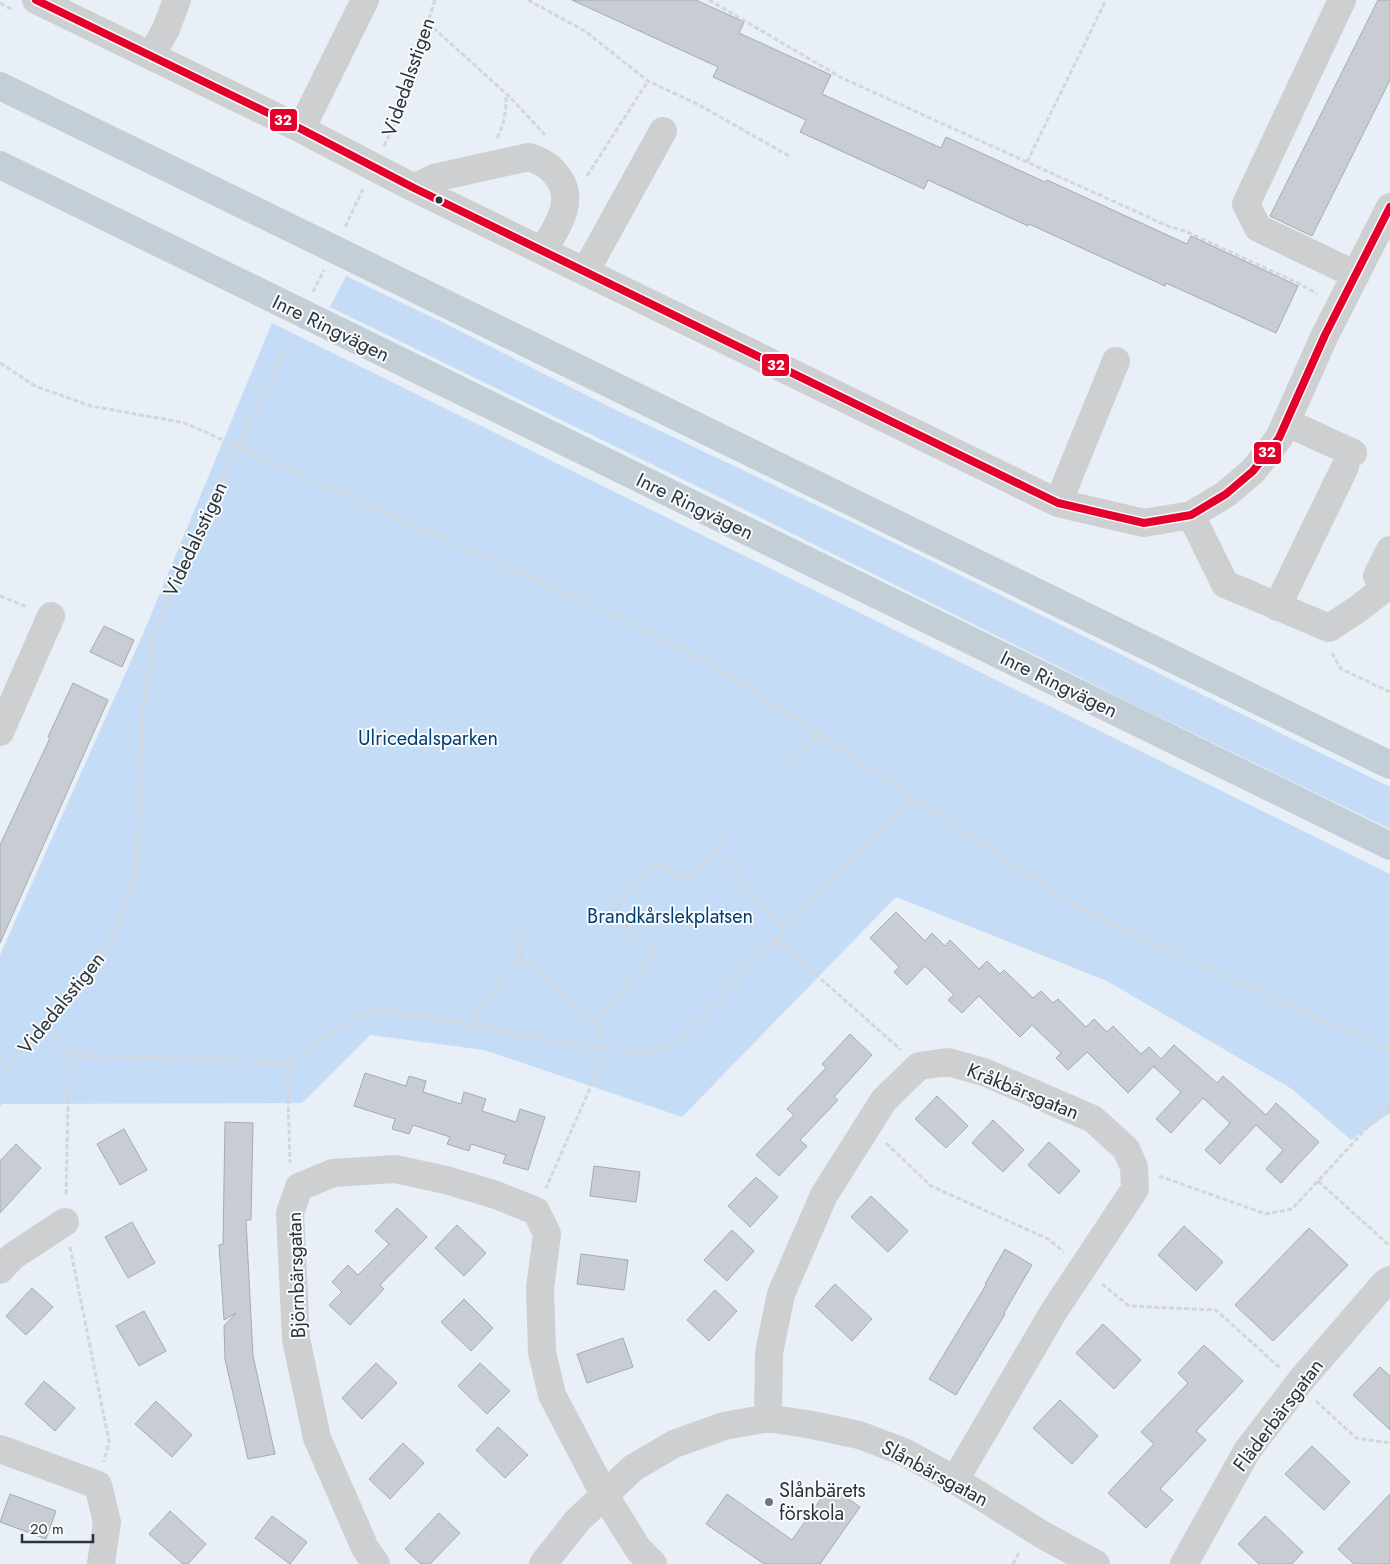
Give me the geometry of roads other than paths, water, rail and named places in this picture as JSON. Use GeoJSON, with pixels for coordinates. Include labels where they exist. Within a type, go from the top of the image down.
{"type":"FeatureCollection","features":[{"type":"Feature","properties":{"kind":"highway"},"geometry":{"type":"LineString","coordinates":[[0,86],[1390,765]]}},
{"type":"Feature","properties":{"kind":"highway","name":"Inre Ringvägen"},"geometry":{"type":"LineString","coordinates":[[0,165],[1390,846]]}},
{"type":"Feature","properties":{"kind":"street"},"geometry":{"type":"LineString","coordinates":[[36,0],[301,129],[414,188],[1058,503],[1144,523],[1191,515],[1226,494],[1253,471],[1279,438],[1340,306],[1390,206]]}},
{"type":"Feature","properties":{"kind":"street"},"geometry":{"type":"LineString","coordinates":[[151,56],[166,29],[176,0]]}},
{"type":"Feature","properties":{"kind":"street"},"geometry":{"type":"LineString","coordinates":[[301,129],[365,0]]}},
{"type":"Feature","properties":{"kind":"street"},"geometry":{"type":"LineString","coordinates":[[1342,0],[1246,204],[1258,228],[1356,275]]}},
{"type":"Feature","properties":{"kind":"street"},"geometry":{"type":"LineString","coordinates":[[585,272],[663,131]]}},
{"type":"Feature","properties":{"kind":"street"},"geometry":{"type":"LineString","coordinates":[[414,188],[434,178],[530,157],[543,162],[555,172],[564,186],[566,201],[560,220],[543,251]]}},
{"type":"Feature","properties":{"kind":"street"},"geometry":{"type":"LineString","coordinates":[[1058,503],[1116,360]]}},
{"type":"Feature","properties":{"kind":"street"},"geometry":{"type":"LineString","coordinates":[[1277,607],[1349,460],[1286,422]]}},
{"type":"Feature","properties":{"kind":"street"},"geometry":{"type":"LineString","coordinates":[[1191,515],[1225,584],[1329,628],[1358,609],[1389,583],[1377,576],[1390,550]]}},
{"type":"Feature","properties":{"kind":"street"},"geometry":{"type":"LineString","coordinates":[[0,732],[51,616]]}},
{"type":"Feature","properties":{"kind":"street","name":"Kråkbärsgatan"},"geometry":{"type":"LineString","coordinates":[[768,1418],[769,1353],[781,1294],[824,1195],[884,1100],[919,1066],[948,1062],[984,1072],[1093,1119],[1126,1149],[1134,1167],[1135,1189],[1054,1311],[955,1480]]}},
{"type":"Feature","properties":{"kind":"street","name":"Björnbärsgatan"},"geometry":{"type":"LineString","coordinates":[[376,1564],[366,1548],[317,1438],[296,1339],[290,1213],[299,1188],[333,1173],[395,1169],[446,1180],[496,1195],[536,1212],[547,1234],[540,1288],[542,1352],[552,1395],[604,1494]]}},
{"type":"Feature","properties":{"kind":"street"},"geometry":{"type":"LineString","coordinates":[[0,1270],[13,1256],[65,1222]]}},
{"type":"Feature","properties":{"kind":"street","name":"Fläderbärsgatan"},"geometry":{"type":"LineString","coordinates":[[1184,1564],[1247,1451],[1298,1384],[1385,1283],[1390,1280]]}},
{"type":"Feature","properties":{"kind":"street","name":"Slånbärsgatan"},"geometry":{"type":"LineString","coordinates":[[543,1564],[577,1521],[633,1468],[674,1444],[724,1426],[768,1418],[859,1435],[904,1452],[955,1480],[1041,1534],[1096,1564]]}},
{"type":"Feature","properties":{"kind":"street"},"geometry":{"type":"LineString","coordinates":[[0,1449],[98,1485],[107,1522],[101,1564]]}},
{"type":"Feature","properties":{"kind":"street"},"geometry":{"type":"LineString","coordinates":[[604,1494],[638,1549],[653,1564]]}},
{"type":"Feature","properties":{"kind":"place","name":"Slånbärets förskola"},"geometry":{"type":"Point","coordinates":[769,1502]}},
{"type":"Feature","properties":{"kind":"park label","name":"Ulricedalsparken"},"geometry":{"type":"Point","coordinates":[428,738]}},
{"type":"Feature","properties":{"kind":"park label","name":"Brandkårslekplatsen"},"geometry":{"type":"Point","coordinates":[670,916]}}]}
